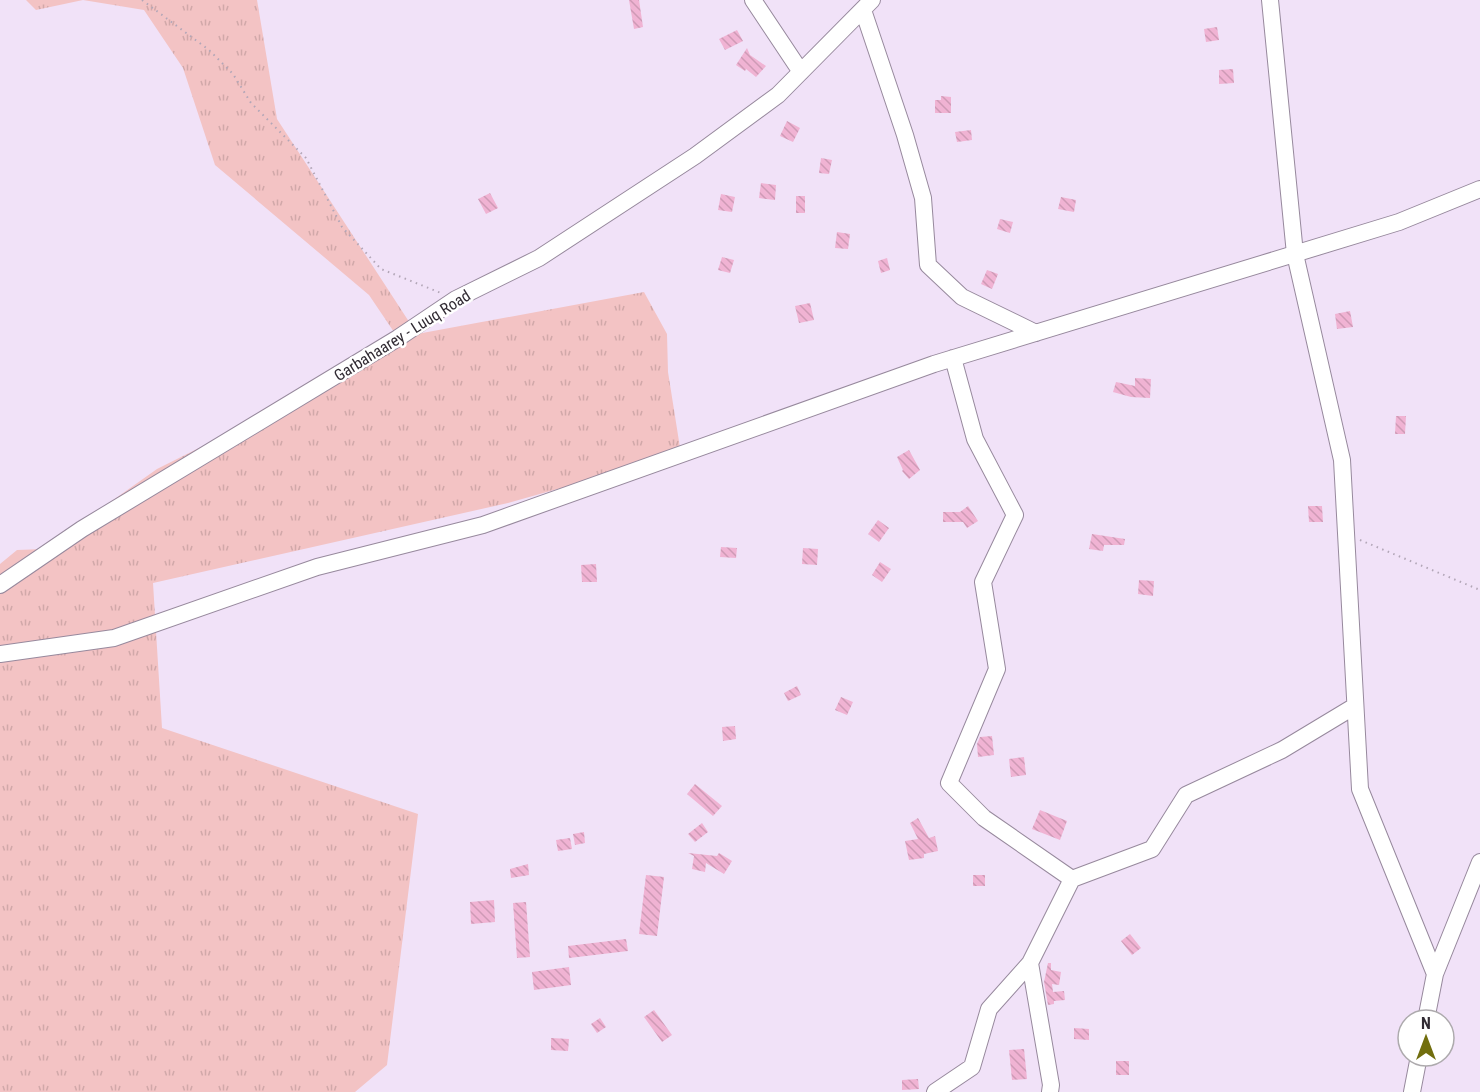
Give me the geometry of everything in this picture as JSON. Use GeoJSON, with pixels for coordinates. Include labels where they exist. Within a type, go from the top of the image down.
{"type":"FeatureCollection","features":[{"type":"Feature","properties":{"kind":"street"},"geometry":{"type":"LineString","coordinates":[[753,0],[801,72]]}},
{"type":"Feature","properties":{"kind":"street"},"geometry":{"type":"LineString","coordinates":[[1270,0],[1295,254],[1342,460],[1360,789],[1435,975]]}},
{"type":"Feature","properties":{"kind":"street","name":"Garbahaarey - Luuq Road"},"geometry":{"type":"LineString","coordinates":[[0,585],[82,529],[388,345],[456,299],[539,258],[695,156],[778,95],[867,5]]}},
{"type":"Feature","properties":{"kind":"street"},"geometry":{"type":"LineString","coordinates":[[867,5],[923,198],[928,264],[962,297],[1036,333]]}},
{"type":"Feature","properties":{"kind":"street"},"geometry":{"type":"LineString","coordinates":[[0,654],[114,638],[317,567],[483,525],[953,358],[1399,222],[1480,189]]}},
{"type":"Feature","properties":{"kind":"street"},"geometry":{"type":"LineString","coordinates":[[953,358],[975,439],[1015,515],[983,582],[997,669],[949,783],[984,818],[1072,879]]}},
{"type":"Feature","properties":{"kind":"street"},"geometry":{"type":"LineString","coordinates":[[935,1092],[972,1067],[990,1009],[1030,963],[1072,879],[1152,849],[1186,795],[1282,750],[1355,706]]}},
{"type":"Feature","properties":{"kind":"street"},"geometry":{"type":"LineString","coordinates":[[1428,1008],[1435,975],[1480,862]]}},
{"type":"Feature","properties":{"kind":"street"},"geometry":{"type":"LineString","coordinates":[[1030,963],[1051,1085],[1050,1092]]}},
{"type":"Feature","properties":{"kind":"street"},"geometry":{"type":"LineString","coordinates":[[1412,1092],[1417,1068]]}},
{"type":"Feature","properties":{"kind":"path"},"geometry":{"type":"LineString","coordinates":[[142,0],[209,50],[233,74],[251,103],[306,158],[342,227],[381,270],[456,299]]}},
{"type":"Feature","properties":{"kind":"path"},"geometry":{"type":"LineString","coordinates":[[1346,534],[1480,590]]}},
{"type":"Feature","properties":{"kind":"green space"},"geometry":{"type":"Polygon","coordinates":[[[26,0],[83,0],[36,10],[26,0]]]}},
{"type":"Feature","properties":{"kind":"green space"},"geometry":{"type":"Polygon","coordinates":[[[83,0],[257,0],[277,119],[417,334],[644,292],[667,334],[668,372],[681,454],[508,503],[153,583],[162,728],[418,814],[387,1065],[355,1092],[0,1092],[0,564],[17,550],[44,549],[157,469],[265,415],[394,332],[369,295],[215,165],[183,68],[144,10],[83,0]]]}},
{"type":"Feature","properties":{"kind":"building"},"geometry":{"type":"Polygon","coordinates":[[[629,0],[639,0],[643,27],[634,29],[629,0]]]}},
{"type":"Feature","properties":{"kind":"building"},"geometry":{"type":"Polygon","coordinates":[[[1217,27],[1219,40],[1206,42],[1204,29],[1217,27]]]}},
{"type":"Feature","properties":{"kind":"building"},"geometry":{"type":"Polygon","coordinates":[[[737,30],[743,41],[725,50],[719,39],[737,30]]]}},
{"type":"Feature","properties":{"kind":"building"},"geometry":{"type":"Polygon","coordinates":[[[747,48],[750,55],[766,66],[756,77],[736,65],[747,48]]]}},
{"type":"Feature","properties":{"kind":"building"},"geometry":{"type":"Polygon","coordinates":[[[1233,69],[1234,83],[1219,84],[1219,70],[1233,69]]]}},
{"type":"Feature","properties":{"kind":"building"},"geometry":{"type":"Polygon","coordinates":[[[941,96],[951,97],[951,113],[935,113],[935,100],[941,100],[941,96]]]}},
{"type":"Feature","properties":{"kind":"building"},"geometry":{"type":"Polygon","coordinates":[[[787,121],[800,128],[793,142],[780,136],[787,121]]]}},
{"type":"Feature","properties":{"kind":"building"},"geometry":{"type":"Polygon","coordinates":[[[971,130],[972,140],[957,142],[955,132],[971,130]]]}},
{"type":"Feature","properties":{"kind":"building"},"geometry":{"type":"Polygon","coordinates":[[[821,158],[832,160],[829,174],[819,173],[821,158]]]}},
{"type":"Feature","properties":{"kind":"building"},"geometry":{"type":"Polygon","coordinates":[[[761,183],[776,185],[775,200],[759,198],[761,183]]]}},
{"type":"Feature","properties":{"kind":"building"},"geometry":{"type":"Polygon","coordinates":[[[490,193],[498,208],[486,214],[478,199],[490,193]]]}},
{"type":"Feature","properties":{"kind":"building"},"geometry":{"type":"Polygon","coordinates":[[[721,194],[735,197],[732,212],[718,210],[721,194]]]}},
{"type":"Feature","properties":{"kind":"building"},"geometry":{"type":"Polygon","coordinates":[[[796,196],[805,196],[805,213],[796,213],[796,196]]]}},
{"type":"Feature","properties":{"kind":"building"},"geometry":{"type":"Polygon","coordinates":[[[1061,197],[1076,200],[1074,212],[1058,209],[1061,197]]]}},
{"type":"Feature","properties":{"kind":"building"},"geometry":{"type":"Polygon","coordinates":[[[1000,219],[1013,222],[1010,233],[997,229],[1000,219]]]}},
{"type":"Feature","properties":{"kind":"building"},"geometry":{"type":"Polygon","coordinates":[[[837,232],[850,234],[848,249],[835,248],[837,232]]]}},
{"type":"Feature","properties":{"kind":"building"},"geometry":{"type":"Polygon","coordinates":[[[722,257],[734,260],[730,273],[718,270],[722,257]]]}},
{"type":"Feature","properties":{"kind":"building"},"geometry":{"type":"Polygon","coordinates":[[[887,258],[890,270],[881,273],[878,261],[887,258]]]}},
{"type":"Feature","properties":{"kind":"building"},"geometry":{"type":"Polygon","coordinates":[[[987,270],[998,274],[992,289],[981,284],[987,270]]]}},
{"type":"Feature","properties":{"kind":"building"},"geometry":{"type":"Polygon","coordinates":[[[810,303],[814,320],[799,323],[795,306],[810,303]]]}},
{"type":"Feature","properties":{"kind":"building"},"geometry":{"type":"Polygon","coordinates":[[[1350,311],[1353,327],[1337,329],[1335,314],[1350,311]]]}},
{"type":"Feature","properties":{"kind":"building"},"geometry":{"type":"Polygon","coordinates":[[[1135,378],[1151,379],[1150,398],[1131,397],[1113,392],[1116,382],[1135,386],[1135,378]]]}},
{"type":"Feature","properties":{"kind":"building"},"geometry":{"type":"Polygon","coordinates":[[[1396,416],[1406,416],[1405,434],[1395,434],[1396,416]]]}},
{"type":"Feature","properties":{"kind":"building"},"geometry":{"type":"Polygon","coordinates":[[[909,450],[920,470],[909,479],[902,471],[897,457],[909,450]]]}},
{"type":"Feature","properties":{"kind":"building"},"geometry":{"type":"Polygon","coordinates":[[[968,506],[978,521],[967,528],[963,522],[943,522],[943,512],[960,512],[968,506]]]}},
{"type":"Feature","properties":{"kind":"building"},"geometry":{"type":"Polygon","coordinates":[[[1308,506],[1322,506],[1323,522],[1309,522],[1308,506]]]}},
{"type":"Feature","properties":{"kind":"building"},"geometry":{"type":"Polygon","coordinates":[[[878,520],[889,528],[879,542],[868,534],[878,520]]]}},
{"type":"Feature","properties":{"kind":"building"},"geometry":{"type":"Polygon","coordinates":[[[1092,534],[1125,539],[1124,545],[1104,545],[1103,551],[1089,549],[1092,534]]]}},
{"type":"Feature","properties":{"kind":"building"},"geometry":{"type":"Polygon","coordinates":[[[721,547],[737,548],[736,558],[720,557],[721,547]]]}},
{"type":"Feature","properties":{"kind":"building"},"geometry":{"type":"Polygon","coordinates":[[[803,548],[818,549],[817,565],[802,564],[803,548]]]}},
{"type":"Feature","properties":{"kind":"building"},"geometry":{"type":"Polygon","coordinates":[[[880,562],[891,569],[882,582],[872,575],[880,562]]]}},
{"type":"Feature","properties":{"kind":"building"},"geometry":{"type":"Polygon","coordinates":[[[596,564],[597,582],[582,582],[581,565],[596,564]]]}},
{"type":"Feature","properties":{"kind":"building"},"geometry":{"type":"Polygon","coordinates":[[[1139,580],[1154,581],[1153,596],[1138,594],[1139,580]]]}},
{"type":"Feature","properties":{"kind":"building"},"geometry":{"type":"Polygon","coordinates":[[[797,686],[801,695],[788,701],[784,693],[797,686]]]}},
{"type":"Feature","properties":{"kind":"building"},"geometry":{"type":"Polygon","coordinates":[[[841,697],[853,702],[847,715],[835,710],[841,697]]]}},
{"type":"Feature","properties":{"kind":"building"},"geometry":{"type":"Polygon","coordinates":[[[735,726],[736,739],[723,741],[722,727],[735,726]]]}},
{"type":"Feature","properties":{"kind":"building"},"geometry":{"type":"Polygon","coordinates":[[[992,736],[994,755],[978,757],[977,744],[980,737],[992,736]]]}},
{"type":"Feature","properties":{"kind":"building"},"geometry":{"type":"Polygon","coordinates":[[[1024,757],[1026,775],[1011,777],[1009,759],[1024,757]]]}},
{"type":"Feature","properties":{"kind":"building"},"geometry":{"type":"Polygon","coordinates":[[[695,784],[722,806],[713,816],[687,794],[695,784]]]}},
{"type":"Feature","properties":{"kind":"building"},"geometry":{"type":"Polygon","coordinates":[[[1040,810],[1067,821],[1060,840],[1032,829],[1040,810]]]}},
{"type":"Feature","properties":{"kind":"building"},"geometry":{"type":"Polygon","coordinates":[[[918,818],[929,838],[935,836],[938,851],[924,854],[924,858],[909,860],[905,841],[918,839],[910,823],[918,818]]]}},
{"type":"Feature","properties":{"kind":"building"},"geometry":{"type":"Polygon","coordinates":[[[702,823],[708,832],[695,842],[688,834],[702,823]]]}},
{"type":"Feature","properties":{"kind":"building"},"geometry":{"type":"Polygon","coordinates":[[[584,832],[585,843],[575,845],[573,834],[584,832]]]}},
{"type":"Feature","properties":{"kind":"building"},"geometry":{"type":"Polygon","coordinates":[[[570,838],[572,849],[558,851],[556,840],[570,838]]]}},
{"type":"Feature","properties":{"kind":"building"},"geometry":{"type":"Polygon","coordinates":[[[688,853],[717,856],[719,853],[732,861],[724,874],[706,863],[705,872],[692,869],[694,856],[688,853]]]}},
{"type":"Feature","properties":{"kind":"building"},"geometry":{"type":"Polygon","coordinates":[[[528,864],[529,875],[511,878],[510,869],[528,864]]]}},
{"type":"Feature","properties":{"kind":"building"},"geometry":{"type":"Polygon","coordinates":[[[646,875],[664,877],[657,936],[639,934],[646,875]]]}},
{"type":"Feature","properties":{"kind":"building"},"geometry":{"type":"Polygon","coordinates":[[[973,875],[985,875],[985,886],[973,886],[973,875]]]}},
{"type":"Feature","properties":{"kind":"building"},"geometry":{"type":"Polygon","coordinates":[[[494,900],[495,922],[471,924],[470,902],[494,900]]]}},
{"type":"Feature","properties":{"kind":"building"},"geometry":{"type":"Polygon","coordinates":[[[526,902],[530,957],[517,958],[513,903],[526,902]]]}},
{"type":"Feature","properties":{"kind":"building"},"geometry":{"type":"Polygon","coordinates":[[[1130,934],[1141,948],[1132,955],[1121,941],[1130,934]]]}},
{"type":"Feature","properties":{"kind":"building"},"geometry":{"type":"Polygon","coordinates":[[[626,939],[628,951],[569,958],[568,946],[626,939]]]}},
{"type":"Feature","properties":{"kind":"building"},"geometry":{"type":"Polygon","coordinates":[[[1048,963],[1051,963],[1051,970],[1061,972],[1059,985],[1052,984],[1053,992],[1064,991],[1065,1000],[1054,1001],[1054,1004],[1048,1005],[1044,982],[1048,963]]]}},
{"type":"Feature","properties":{"kind":"building"},"geometry":{"type":"Polygon","coordinates":[[[569,967],[571,985],[534,990],[532,972],[569,967]]]}},
{"type":"Feature","properties":{"kind":"building"},"geometry":{"type":"Polygon","coordinates":[[[654,1010],[672,1035],[662,1042],[644,1017],[654,1010]]]}},
{"type":"Feature","properties":{"kind":"building"},"geometry":{"type":"Polygon","coordinates":[[[600,1018],[606,1027],[597,1033],[591,1024],[600,1018]]]}},
{"type":"Feature","properties":{"kind":"building"},"geometry":{"type":"Polygon","coordinates":[[[1074,1028],[1089,1029],[1089,1040],[1074,1039],[1074,1028]]]}},
{"type":"Feature","properties":{"kind":"building"},"geometry":{"type":"Polygon","coordinates":[[[551,1038],[569,1039],[568,1051],[551,1050],[551,1038]]]}},
{"type":"Feature","properties":{"kind":"building"},"geometry":{"type":"Polygon","coordinates":[[[1024,1049],[1027,1079],[1012,1080],[1009,1050],[1024,1049]]]}},
{"type":"Feature","properties":{"kind":"building"},"geometry":{"type":"Polygon","coordinates":[[[1116,1061],[1129,1061],[1129,1075],[1116,1075],[1116,1061]]]}},
{"type":"Feature","properties":{"kind":"building"},"geometry":{"type":"Polygon","coordinates":[[[918,1079],[919,1089],[902,1090],[902,1080],[918,1079]]]}}]}
